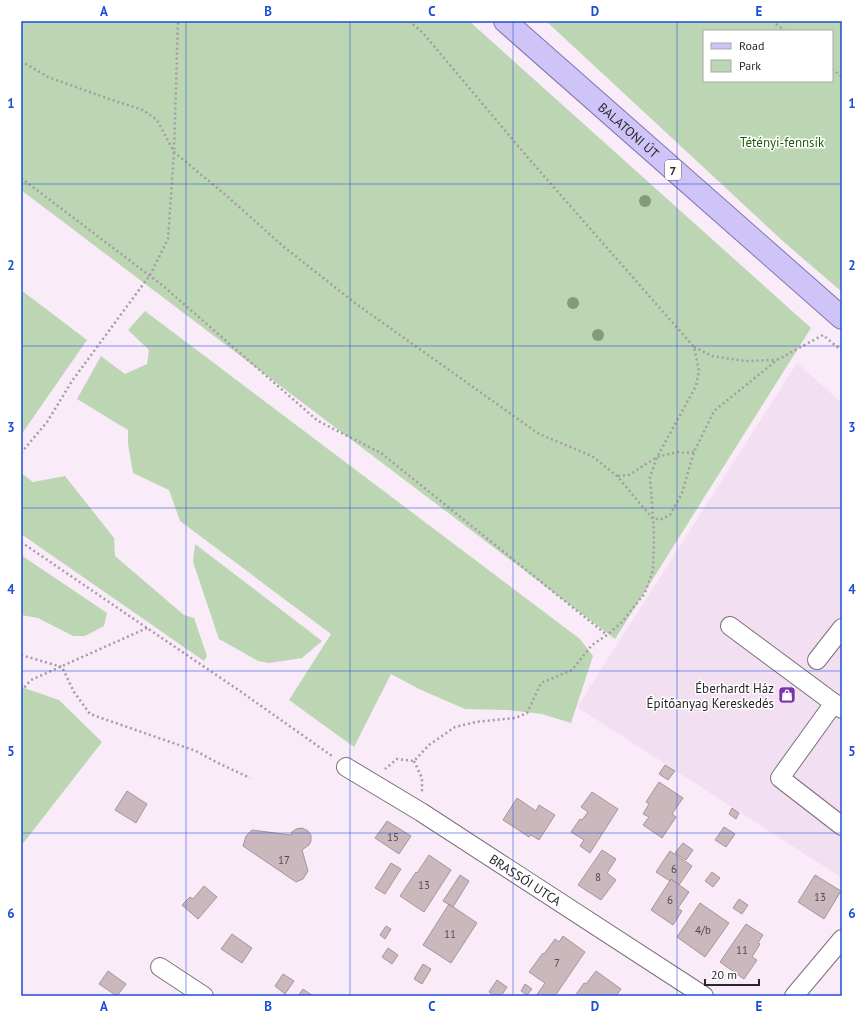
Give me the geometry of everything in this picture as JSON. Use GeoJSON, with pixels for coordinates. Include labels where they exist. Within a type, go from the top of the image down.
{"type":"FeatureCollection","features":[{"type":"Feature","properties":{"kind":"main road","name":"BALATONI ÚT"},"geometry":{"type":"LineString","coordinates":[[505,21],[842,318]]}},
{"type":"Feature","properties":{"kind":"street"},"geometry":{"type":"LineString","coordinates":[[730,626],[838,706],[780,778],[842,826]]}},
{"type":"Feature","properties":{"kind":"street"},"geometry":{"type":"LineString","coordinates":[[816,660],[842,628]]}},
{"type":"Feature","properties":{"kind":"street","name":"BRASSÓI UTCA"},"geometry":{"type":"LineString","coordinates":[[346,767],[421,812],[704,996]]}},
{"type":"Feature","properties":{"kind":"street"},"geometry":{"type":"LineString","coordinates":[[794,996],[842,939]]}},
{"type":"Feature","properties":{"kind":"street"},"geometry":{"type":"LineString","coordinates":[[160,967],[204,996]]}},
{"type":"Feature","properties":{"kind":"path"},"geometry":{"type":"LineString","coordinates":[[21,453],[47,422],[72,381],[150,275],[168,239],[174,152],[178,21]]}},
{"type":"Feature","properties":{"kind":"path"},"geometry":{"type":"LineString","coordinates":[[409,21],[423,33],[534,165],[694,347],[712,356],[745,361],[777,360]]}},
{"type":"Feature","properties":{"kind":"path"},"geometry":{"type":"LineString","coordinates":[[772,21],[784,30]]}},
{"type":"Feature","properties":{"kind":"path"},"geometry":{"type":"LineString","coordinates":[[21,61],[48,77],[143,110],[157,120],[174,152],[228,197],[284,247],[355,303],[539,434],[592,456],[617,476],[653,519]]}},
{"type":"Feature","properties":{"kind":"path"},"geometry":{"type":"LineString","coordinates":[[833,70],[842,77]]}},
{"type":"Feature","properties":{"kind":"path"},"geometry":{"type":"LineString","coordinates":[[21,178],[150,275],[318,421],[381,453],[607,635]]}},
{"type":"Feature","properties":{"kind":"path"},"geometry":{"type":"LineString","coordinates":[[653,519],[662,519],[670,515],[682,493],[694,452],[714,410],[777,360],[823,335],[842,351]]}},
{"type":"Feature","properties":{"kind":"path"},"geometry":{"type":"LineString","coordinates":[[414,761],[429,745],[455,727],[476,722],[515,718],[527,713],[541,683],[572,670],[592,645],[622,622],[645,593],[653,570],[654,534],[650,477],[657,458],[696,386],[700,370],[694,347]]}},
{"type":"Feature","properties":{"kind":"path"},"geometry":{"type":"LineString","coordinates":[[617,476],[629,475],[657,458],[677,452],[694,452]]}},
{"type":"Feature","properties":{"kind":"path"},"geometry":{"type":"LineString","coordinates":[[21,542],[237,689],[346,767]]}},
{"type":"Feature","properties":{"kind":"path"},"geometry":{"type":"LineString","coordinates":[[21,691],[31,680],[147,628]]}},
{"type":"Feature","properties":{"kind":"path"},"geometry":{"type":"LineString","coordinates":[[21,655],[62,667],[74,692],[90,714],[196,751],[250,778]]}},
{"type":"Feature","properties":{"kind":"path"},"geometry":{"type":"LineString","coordinates":[[380,787],[385,769],[397,759],[414,761]]}},
{"type":"Feature","properties":{"kind":"path"},"geometry":{"type":"LineString","coordinates":[[414,761],[422,778],[421,812]]}},
{"type":"Feature","properties":{"kind":"shaded area"},"geometry":{"type":"Polygon","coordinates":[[[797,363],[842,403],[842,878],[577,707],[797,363]]]}},
{"type":"Feature","properties":{"kind":"green space"},"geometry":{"type":"Polygon","coordinates":[[[21,21],[469,21],[811,328],[615,639],[21,190],[21,21]]]}},
{"type":"Feature","properties":{"kind":"green space","name":"Tétényi-fennsík"},"geometry":{"type":"Polygon","coordinates":[[[546,21],[842,21],[842,292],[785,243],[546,21]]]}},
{"type":"Feature","properties":{"kind":"green space"},"geometry":{"type":"Polygon","coordinates":[[[21,290],[87,340],[21,435],[21,290]]]}},
{"type":"Feature","properties":{"kind":"green space"},"geometry":{"type":"Polygon","coordinates":[[[145,311],[580,639],[593,656],[571,723],[542,714],[507,710],[465,709],[419,689],[391,674],[354,747],[289,700],[331,634],[180,521],[169,490],[133,473],[128,444],[128,430],[77,399],[101,356],[125,374],[147,364],[149,350],[128,330],[145,311]]]}},
{"type":"Feature","properties":{"kind":"green space"},"geometry":{"type":"Polygon","coordinates":[[[21,473],[33,482],[65,476],[114,538],[115,556],[184,615],[194,618],[207,656],[204,661],[21,534],[21,473]]]}},
{"type":"Feature","properties":{"kind":"green space"},"geometry":{"type":"Polygon","coordinates":[[[195,544],[322,641],[302,658],[269,663],[258,661],[219,639],[193,562],[195,544]]]}},
{"type":"Feature","properties":{"kind":"green space"},"geometry":{"type":"Polygon","coordinates":[[[21,555],[107,613],[104,626],[85,636],[73,636],[38,618],[21,615],[21,555]]]}},
{"type":"Feature","properties":{"kind":"green space"},"geometry":{"type":"Polygon","coordinates":[[[21,687],[59,700],[102,742],[21,846],[21,687]]]}},
{"type":"Feature","properties":{"kind":"building"},"geometry":{"type":"Polygon","coordinates":[[[665,765],[675,771],[668,780],[659,774],[665,765]]]}},
{"type":"Feature","properties":{"kind":"building"},"geometry":{"type":"Polygon","coordinates":[[[659,782],[683,798],[672,814],[676,817],[662,838],[643,825],[649,817],[643,814],[649,804],[646,802],[659,782]]]}},
{"type":"Feature","properties":{"kind":"building"},"geometry":{"type":"Polygon","coordinates":[[[127,791],[147,804],[136,823],[115,810],[127,791]]]}},
{"type":"Feature","properties":{"kind":"building"},"geometry":{"type":"Polygon","coordinates":[[[592,792],[618,809],[590,853],[580,846],[584,840],[571,832],[580,819],[582,820],[588,812],[581,807],[592,792]]]}},
{"type":"Feature","properties":{"kind":"building"},"geometry":{"type":"Polygon","coordinates":[[[517,798],[536,811],[539,805],[555,815],[539,840],[531,835],[529,837],[503,820],[517,798]]]}},
{"type":"Feature","properties":{"kind":"building"},"geometry":{"type":"Polygon","coordinates":[[[732,808],[739,813],[736,819],[729,814],[732,808]]]}},
{"type":"Feature","properties":{"kind":"building"},"geometry":{"type":"Polygon","coordinates":[[[387,821],[411,836],[399,854],[375,838],[387,821]]]}},
{"type":"Feature","properties":{"kind":"building"},"geometry":{"type":"Polygon","coordinates":[[[724,827],[735,834],[726,847],[715,840],[724,827]]]}},
{"type":"Feature","properties":{"kind":"building"},"geometry":{"type":"Polygon","coordinates":[[[302,828],[308,831],[311,835],[309,845],[302,850],[308,871],[303,879],[296,882],[243,846],[246,836],[252,830],[291,835],[296,829],[302,828]]]}},
{"type":"Feature","properties":{"kind":"building"},"geometry":{"type":"Polygon","coordinates":[[[683,843],[693,850],[686,860],[675,853],[683,843]]]}},
{"type":"Feature","properties":{"kind":"building"},"geometry":{"type":"Polygon","coordinates":[[[602,850],[616,859],[607,873],[616,880],[601,900],[578,885],[602,850]]]}},
{"type":"Feature","properties":{"kind":"building"},"geometry":{"type":"Polygon","coordinates":[[[670,851],[692,866],[679,885],[671,879],[670,881],[656,872],[670,851]]]}},
{"type":"Feature","properties":{"kind":"building"},"geometry":{"type":"Polygon","coordinates":[[[429,855],[451,870],[424,912],[400,896],[429,855]]]}},
{"type":"Feature","properties":{"kind":"building"},"geometry":{"type":"Polygon","coordinates":[[[391,863],[401,869],[385,894],[375,888],[391,863]]]}},
{"type":"Feature","properties":{"kind":"building"},"geometry":{"type":"Polygon","coordinates":[[[712,872],[720,878],[713,887],[705,881],[712,872]]]}},
{"type":"Feature","properties":{"kind":"building"},"geometry":{"type":"Polygon","coordinates":[[[460,875],[469,881],[453,907],[443,901],[460,875]]]}},
{"type":"Feature","properties":{"kind":"building"},"geometry":{"type":"Polygon","coordinates":[[[815,875],[841,891],[824,919],[798,902],[815,875]]]}},
{"type":"Feature","properties":{"kind":"building"},"geometry":{"type":"Polygon","coordinates":[[[671,879],[689,892],[678,908],[682,911],[673,925],[651,910],[671,879]]]}},
{"type":"Feature","properties":{"kind":"building"},"geometry":{"type":"Polygon","coordinates":[[[204,886],[217,897],[198,919],[182,905],[190,897],[193,899],[204,886]]]}},
{"type":"Feature","properties":{"kind":"building"},"geometry":{"type":"Polygon","coordinates":[[[739,899],[748,905],[742,914],[733,908],[739,899]]]}},
{"type":"Feature","properties":{"kind":"building"},"geometry":{"type":"Polygon","coordinates":[[[700,903],[729,923],[705,957],[677,937],[700,903]]]}},
{"type":"Feature","properties":{"kind":"building"},"geometry":{"type":"Polygon","coordinates":[[[449,904],[477,923],[451,963],[423,945],[449,904]]]}},
{"type":"Feature","properties":{"kind":"building"},"geometry":{"type":"Polygon","coordinates":[[[746,924],[763,935],[758,943],[760,944],[752,957],[757,960],[744,979],[720,962],[746,924]]]}},
{"type":"Feature","properties":{"kind":"building"},"geometry":{"type":"Polygon","coordinates":[[[386,926],[391,929],[385,939],[380,935],[386,926]]]}},
{"type":"Feature","properties":{"kind":"building"},"geometry":{"type":"Polygon","coordinates":[[[232,934],[252,948],[242,963],[221,949],[232,934]]]}},
{"type":"Feature","properties":{"kind":"building"},"geometry":{"type":"Polygon","coordinates":[[[563,936],[585,952],[555,996],[536,996],[545,983],[529,972],[555,939],[559,942],[563,936]]]}},
{"type":"Feature","properties":{"kind":"building"},"geometry":{"type":"Polygon","coordinates":[[[388,948],[398,955],[392,964],[382,957],[388,948]]]}},
{"type":"Feature","properties":{"kind":"building"},"geometry":{"type":"Polygon","coordinates":[[[423,964],[431,969],[422,984],[414,979],[423,964]]]}},
{"type":"Feature","properties":{"kind":"building"},"geometry":{"type":"Polygon","coordinates":[[[108,971],[126,984],[117,996],[99,984],[108,971]]]}},
{"type":"Feature","properties":{"kind":"building"},"geometry":{"type":"Polygon","coordinates":[[[596,971],[621,989],[616,996],[575,996],[584,983],[586,984],[596,971]]]}},
{"type":"Feature","properties":{"kind":"building"},"geometry":{"type":"Polygon","coordinates":[[[283,974],[294,981],[285,994],[275,986],[283,974]]]}},
{"type":"Feature","properties":{"kind":"building"},"geometry":{"type":"Polygon","coordinates":[[[497,980],[507,987],[501,996],[494,996],[489,992],[497,980]]]}},
{"type":"Feature","properties":{"kind":"building"},"geometry":{"type":"Polygon","coordinates":[[[525,984],[532,989],[527,995],[521,991],[525,984]]]}},
{"type":"Feature","properties":{"kind":"building"},"geometry":{"type":"Polygon","coordinates":[[[303,989],[313,996],[298,996],[303,989]]]}},
{"type":"Feature","properties":{"kind":"place","name":"Éberhardt Ház Építőanyag Kereskedés"},"geometry":{"type":"Point","coordinates":[787,695]}}]}
